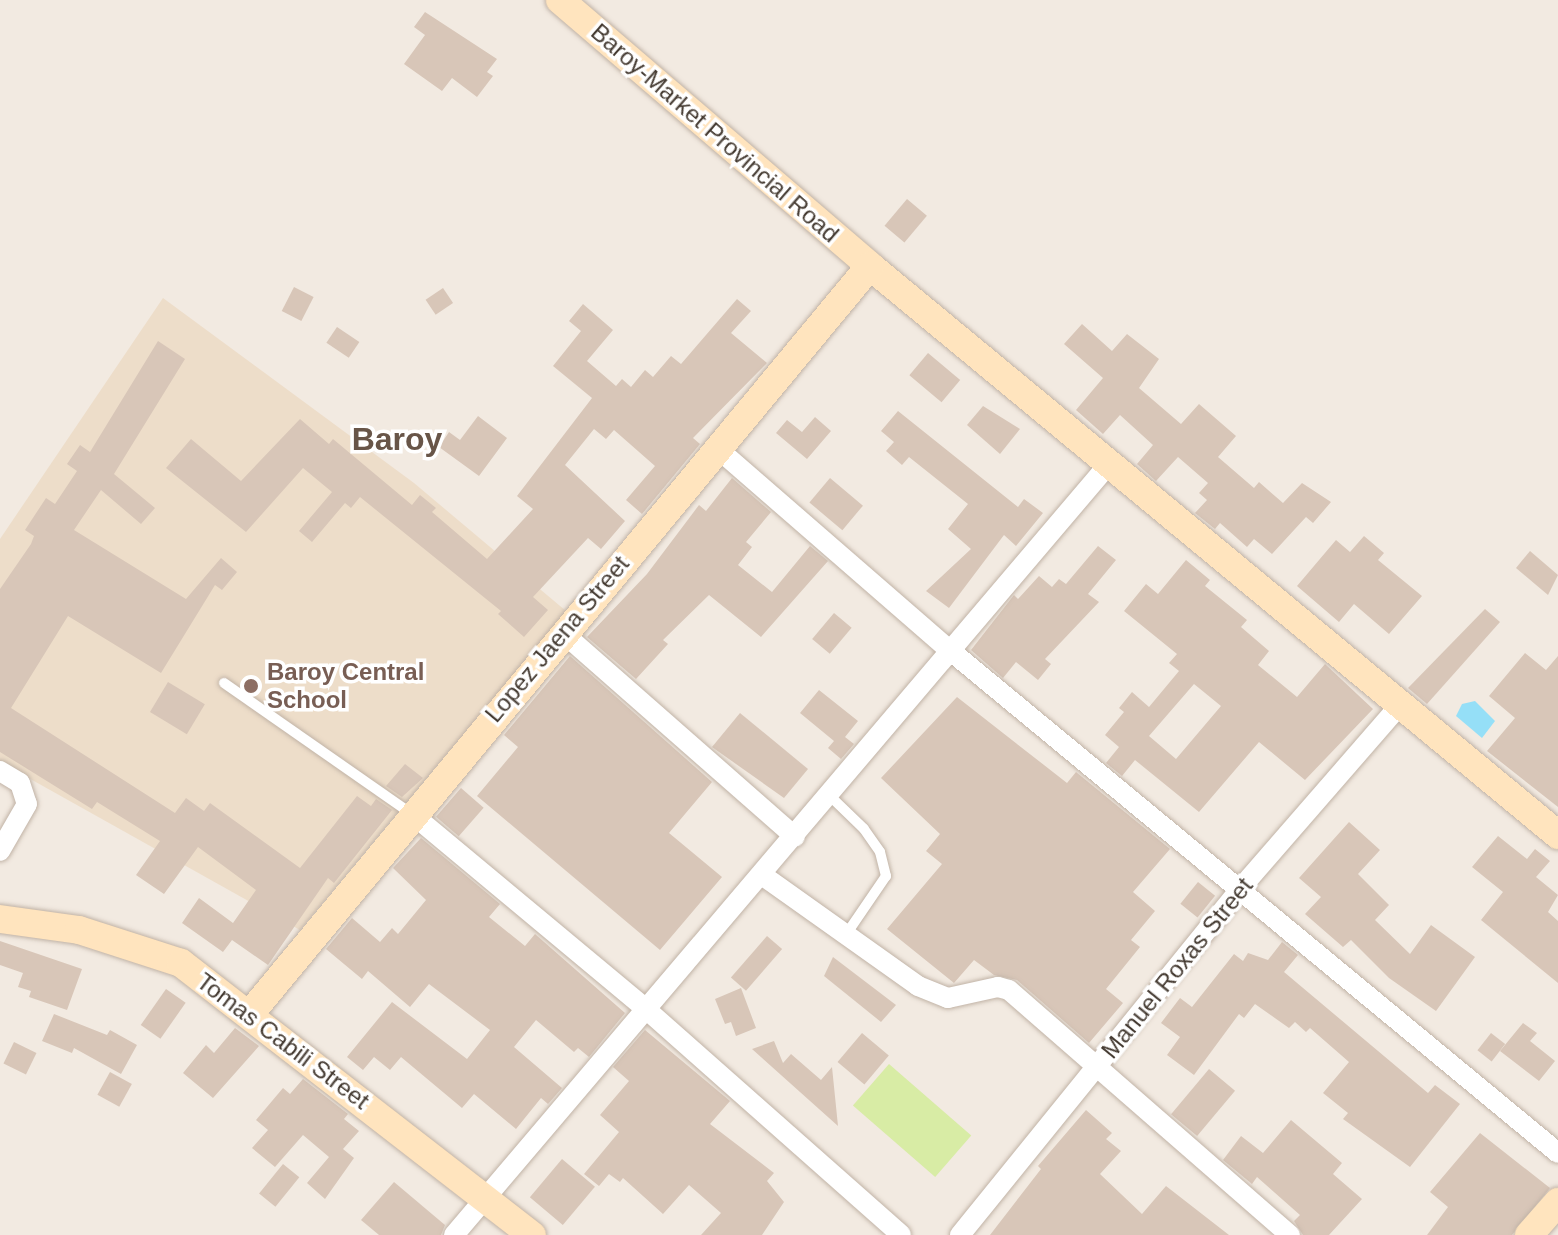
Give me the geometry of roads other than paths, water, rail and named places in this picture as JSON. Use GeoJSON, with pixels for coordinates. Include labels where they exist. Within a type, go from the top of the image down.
{"type":"FeatureCollection","features":[{"type":"Feature","properties":{"kind":"street","name":"Baroy-Market Provincial Road"},"geometry":{"type":"LineString","coordinates":[[560,0],[870,266],[1558,835]]}},
{"type":"Feature","properties":{"kind":"street","name":"Lopez Jaena Street"},"geometry":{"type":"LineString","coordinates":[[249,1015],[562,632],[870,266]]}},
{"type":"Feature","properties":{"kind":"street"},"geometry":{"type":"LineString","coordinates":[[717,448],[952,652],[1558,1153]]}},
{"type":"Feature","properties":{"kind":"street"},"geometry":{"type":"LineString","coordinates":[[454,1235],[1108,465]]}},
{"type":"Feature","properties":{"kind":"street"},"geometry":{"type":"LineString","coordinates":[[562,632],[795,837]]}},
{"type":"Feature","properties":{"kind":"street","name":"Manuel Roxas Street"},"geometry":{"type":"LineString","coordinates":[[960,1235],[1240,889],[1399,706]]}},
{"type":"Feature","properties":{"kind":"street"},"geometry":{"type":"LineString","coordinates":[[0,771],[20,783],[27,804],[0,851]]}},
{"type":"Feature","properties":{"kind":"street"},"geometry":{"type":"LineString","coordinates":[[412,814],[647,1010],[901,1235]]}},
{"type":"Feature","properties":{"kind":"street"},"geometry":{"type":"LineString","coordinates":[[762,875],[918,986],[948,998],[998,987],[1009,990],[1098,1064],[1290,1235]]}},
{"type":"Feature","properties":{"kind":"street","name":"Tomas Cabili Street"},"geometry":{"type":"LineString","coordinates":[[0,919],[129,943],[181,963],[487,1197],[532,1235]]}},
{"type":"Feature","properties":{"kind":"street"},"geometry":{"type":"LineString","coordinates":[[1529,1235],[1558,1202]]}},
{"type":"Feature","properties":{"kind":"lane"},"geometry":{"type":"LineString","coordinates":[[224,683],[412,814]]}},
{"type":"Feature","properties":{"kind":"lane"},"geometry":{"type":"LineString","coordinates":[[830,796],[864,829],[880,852],[886,876],[845,936]]}},
{"type":"Feature","properties":{"kind":"water"},"geometry":{"type":"Polygon","coordinates":[[[1475,701],[1495,721],[1482,738],[1456,716],[1462,704],[1475,701]]]}},
{"type":"Feature","properties":{"kind":"place","name":"Baroy Central School"},"geometry":{"type":"Point","coordinates":[251,686]}},
{"type":"Feature","properties":{"kind":"district","name":"Baroy"},"geometry":{"type":"Point","coordinates":[397,439]}}]}
